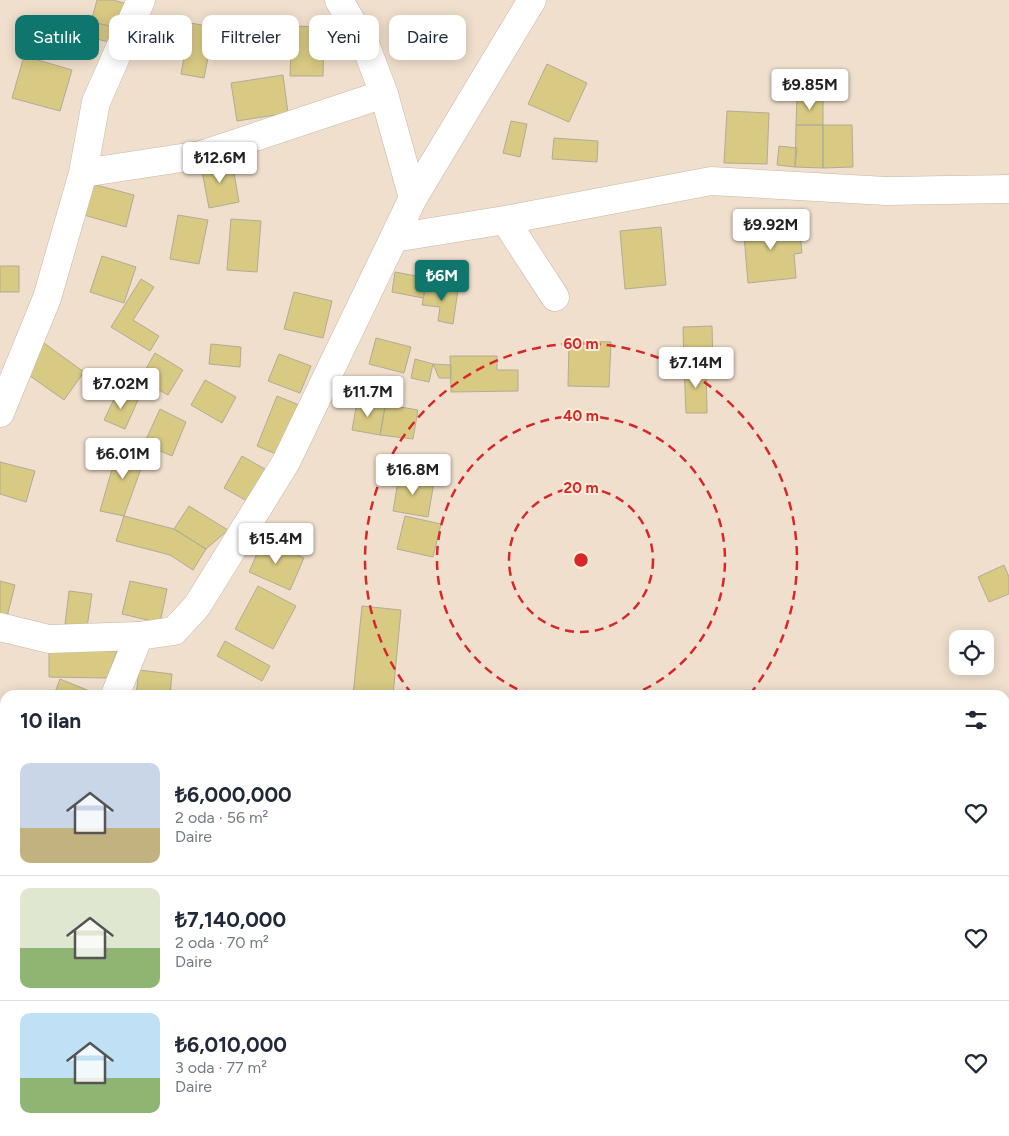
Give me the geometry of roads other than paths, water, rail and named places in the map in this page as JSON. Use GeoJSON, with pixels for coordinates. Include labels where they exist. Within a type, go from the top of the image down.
{"type":"FeatureCollection","features":[{"type":"Feature","properties":{"kind":"street"},"geometry":{"type":"LineString","coordinates":[[0,413],[47,298],[83,173],[96,102],[142,0]]}},
{"type":"Feature","properties":{"kind":"street"},"geometry":{"type":"LineString","coordinates":[[339,0],[368,49],[384,94],[413,198]]}},
{"type":"Feature","properties":{"kind":"street"},"geometry":{"type":"LineString","coordinates":[[0,627],[49,639],[139,636],[174,630],[197,606],[286,462],[413,198],[532,0]]}},
{"type":"Feature","properties":{"kind":"street"},"geometry":{"type":"LineString","coordinates":[[83,173],[201,155],[384,94]]}},
{"type":"Feature","properties":{"kind":"street"},"geometry":{"type":"LineString","coordinates":[[394,238],[504,220],[711,180],[886,191],[1009,189]]}},
{"type":"Feature","properties":{"kind":"street"},"geometry":{"type":"LineString","coordinates":[[504,220],[555,297]]}},
{"type":"Feature","properties":{"kind":"street"},"geometry":{"type":"LineString","coordinates":[[117,690],[139,636]]}}]}
